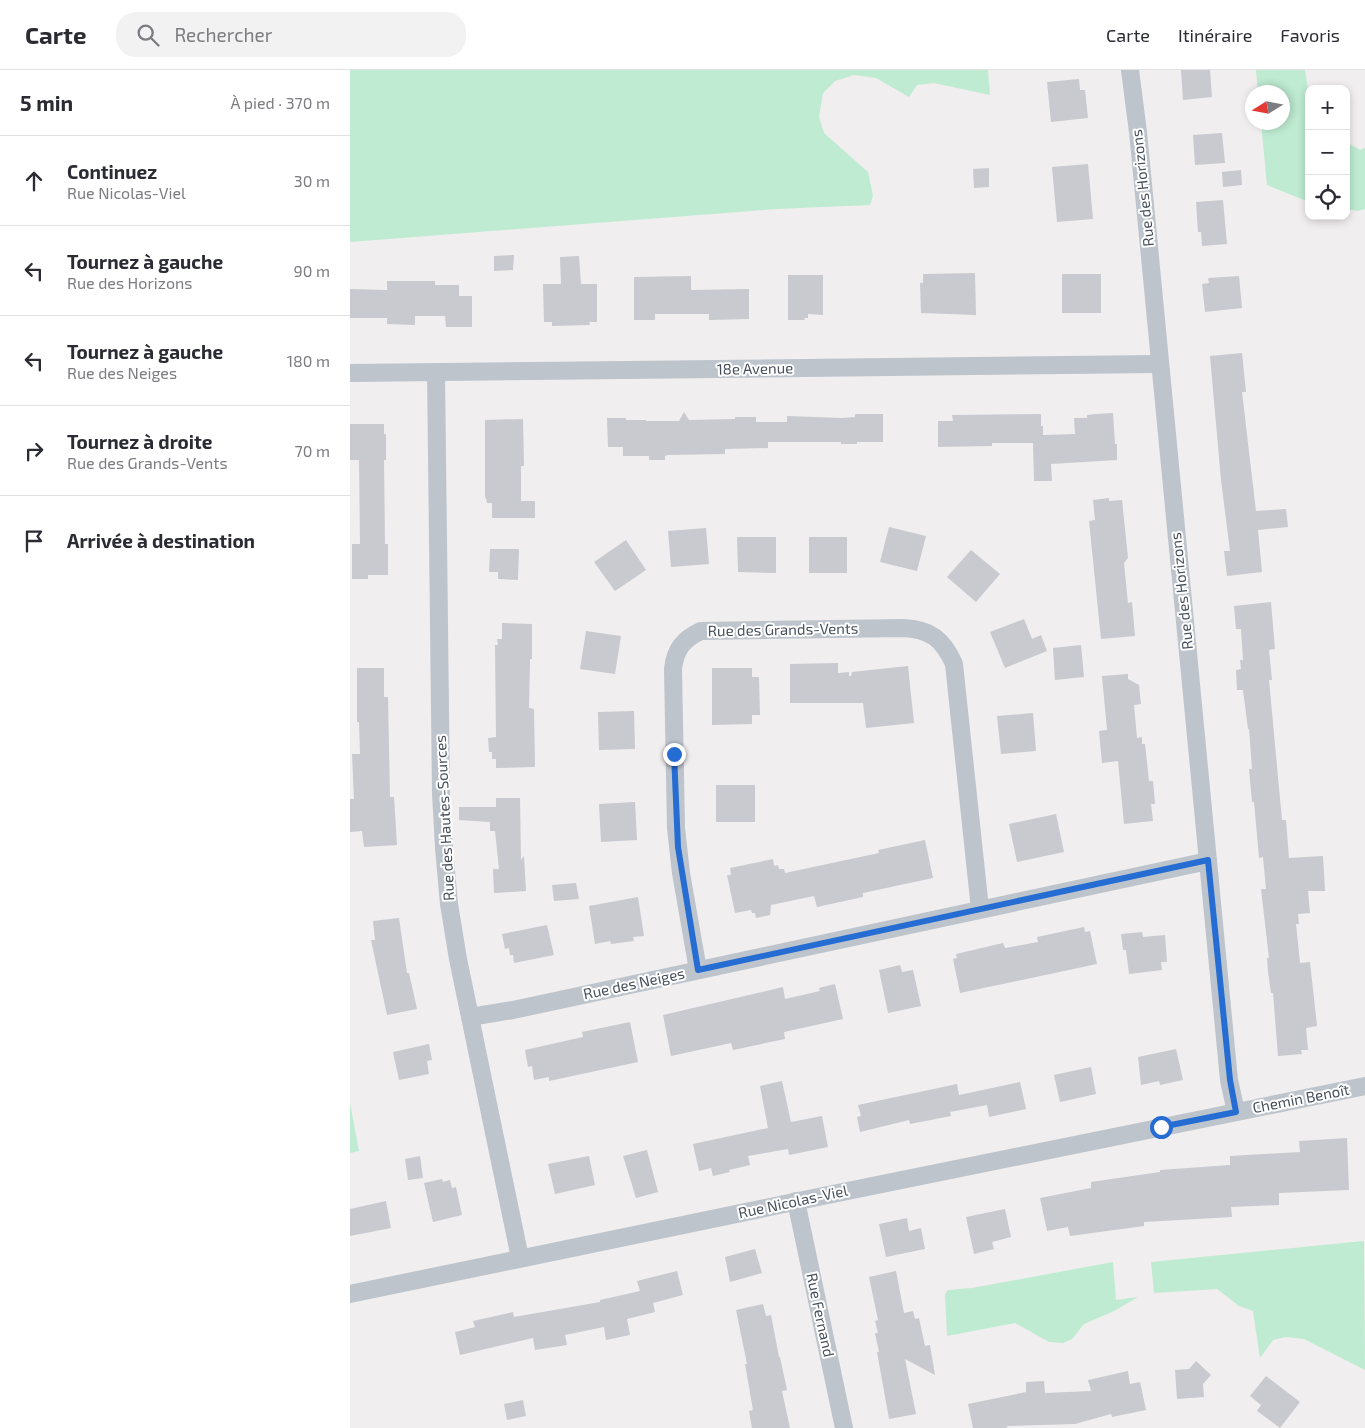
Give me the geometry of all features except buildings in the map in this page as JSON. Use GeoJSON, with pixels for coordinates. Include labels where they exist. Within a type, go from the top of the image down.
{"type":"FeatureCollection","features":[{"type":"Feature","properties":{"kind":"street","name":"Rue des Horizons"},"geometry":{"type":"LineString","coordinates":[[1130,70],[1230,1080],[1236,1112]]}},
{"type":"Feature","properties":{"kind":"street","name":"18e Avenue"},"geometry":{"type":"LineString","coordinates":[[350,373],[1160,364]]}},
{"type":"Feature","properties":{"kind":"street","name":"Rue des Hautes-Sources"},"geometry":{"type":"LineString","coordinates":[[436,372],[441,793],[444,848],[450,904],[470,1017],[520,1258]]}},
{"type":"Feature","properties":{"kind":"street","name":"Rue des Grands-Vents"},"geometry":{"type":"LineString","coordinates":[[698,970],[681,873],[677,838],[673,669],[674,659],[678,650],[688,638],[701,631],[916,628],[929,633],[940,641],[949,651],[954,664],[980,909]]}},
{"type":"Feature","properties":{"kind":"street","name":"Rue des Neiges"},"geometry":{"type":"LineString","coordinates":[[470,1017],[513,1010],[1208,860]]}},
{"type":"Feature","properties":{"kind":"street","name":"Chemin Benoît"},"geometry":{"type":"LineString","coordinates":[[1236,1112],[1365,1086]]}},
{"type":"Feature","properties":{"kind":"street","name":"Rue Nicolas-Viel"},"geometry":{"type":"LineString","coordinates":[[350,1294],[1236,1112]]}},
{"type":"Feature","properties":{"kind":"street","name":"Rue Fernand"},"geometry":{"type":"LineString","coordinates":[[796,1201],[844,1428]]}},
{"type":"Feature","properties":{"kind":"green space"},"geometry":{"type":"Polygon","coordinates":[[[350,70],[988,70],[990,95],[934,83],[917,85],[909,97],[876,78],[854,75],[835,81],[823,93],[819,117],[824,133],[868,172],[873,196],[870,205],[776,209],[350,242],[350,70]]]}},
{"type":"Feature","properties":{"kind":"green space"},"geometry":{"type":"Polygon","coordinates":[[[1256,70],[1305,70],[1307,85],[1305,85],[1305,200],[1267,185],[1262,130],[1290,130],[1290,85],[1257,85],[1256,70]]]}},
{"type":"Feature","properties":{"kind":"green space"},"geometry":{"type":"Polygon","coordinates":[[[1350,144],[1360,150],[1365,148],[1365,209],[1358,211],[1350,210],[1350,144]]]}},
{"type":"Feature","properties":{"kind":"green space"},"geometry":{"type":"Polygon","coordinates":[[[350,1103],[359,1151],[350,1153],[350,1103]]]}},
{"type":"Feature","properties":{"kind":"green space"},"geometry":{"type":"Polygon","coordinates":[[[1364,1241],[1365,1370],[1304,1339],[1285,1337],[1273,1340],[1260,1358],[1253,1311],[1239,1306],[1217,1289],[1154,1293],[1151,1262],[1364,1241]]]}},
{"type":"Feature","properties":{"kind":"green space"},"geometry":{"type":"Polygon","coordinates":[[[1113,1262],[1116,1300],[1138,1297],[1114,1311],[1084,1324],[1072,1339],[1063,1343],[1049,1342],[1015,1323],[947,1336],[945,1294],[948,1290],[972,1288],[1113,1262]]]}},
{"type":"Feature","properties":{"kind":"route"},"geometry":{"type":"LineString","coordinates":[[674,754],[678,847],[698,970],[1208,860],[1230,1080],[1236,1112],[1161,1127]]}}]}
